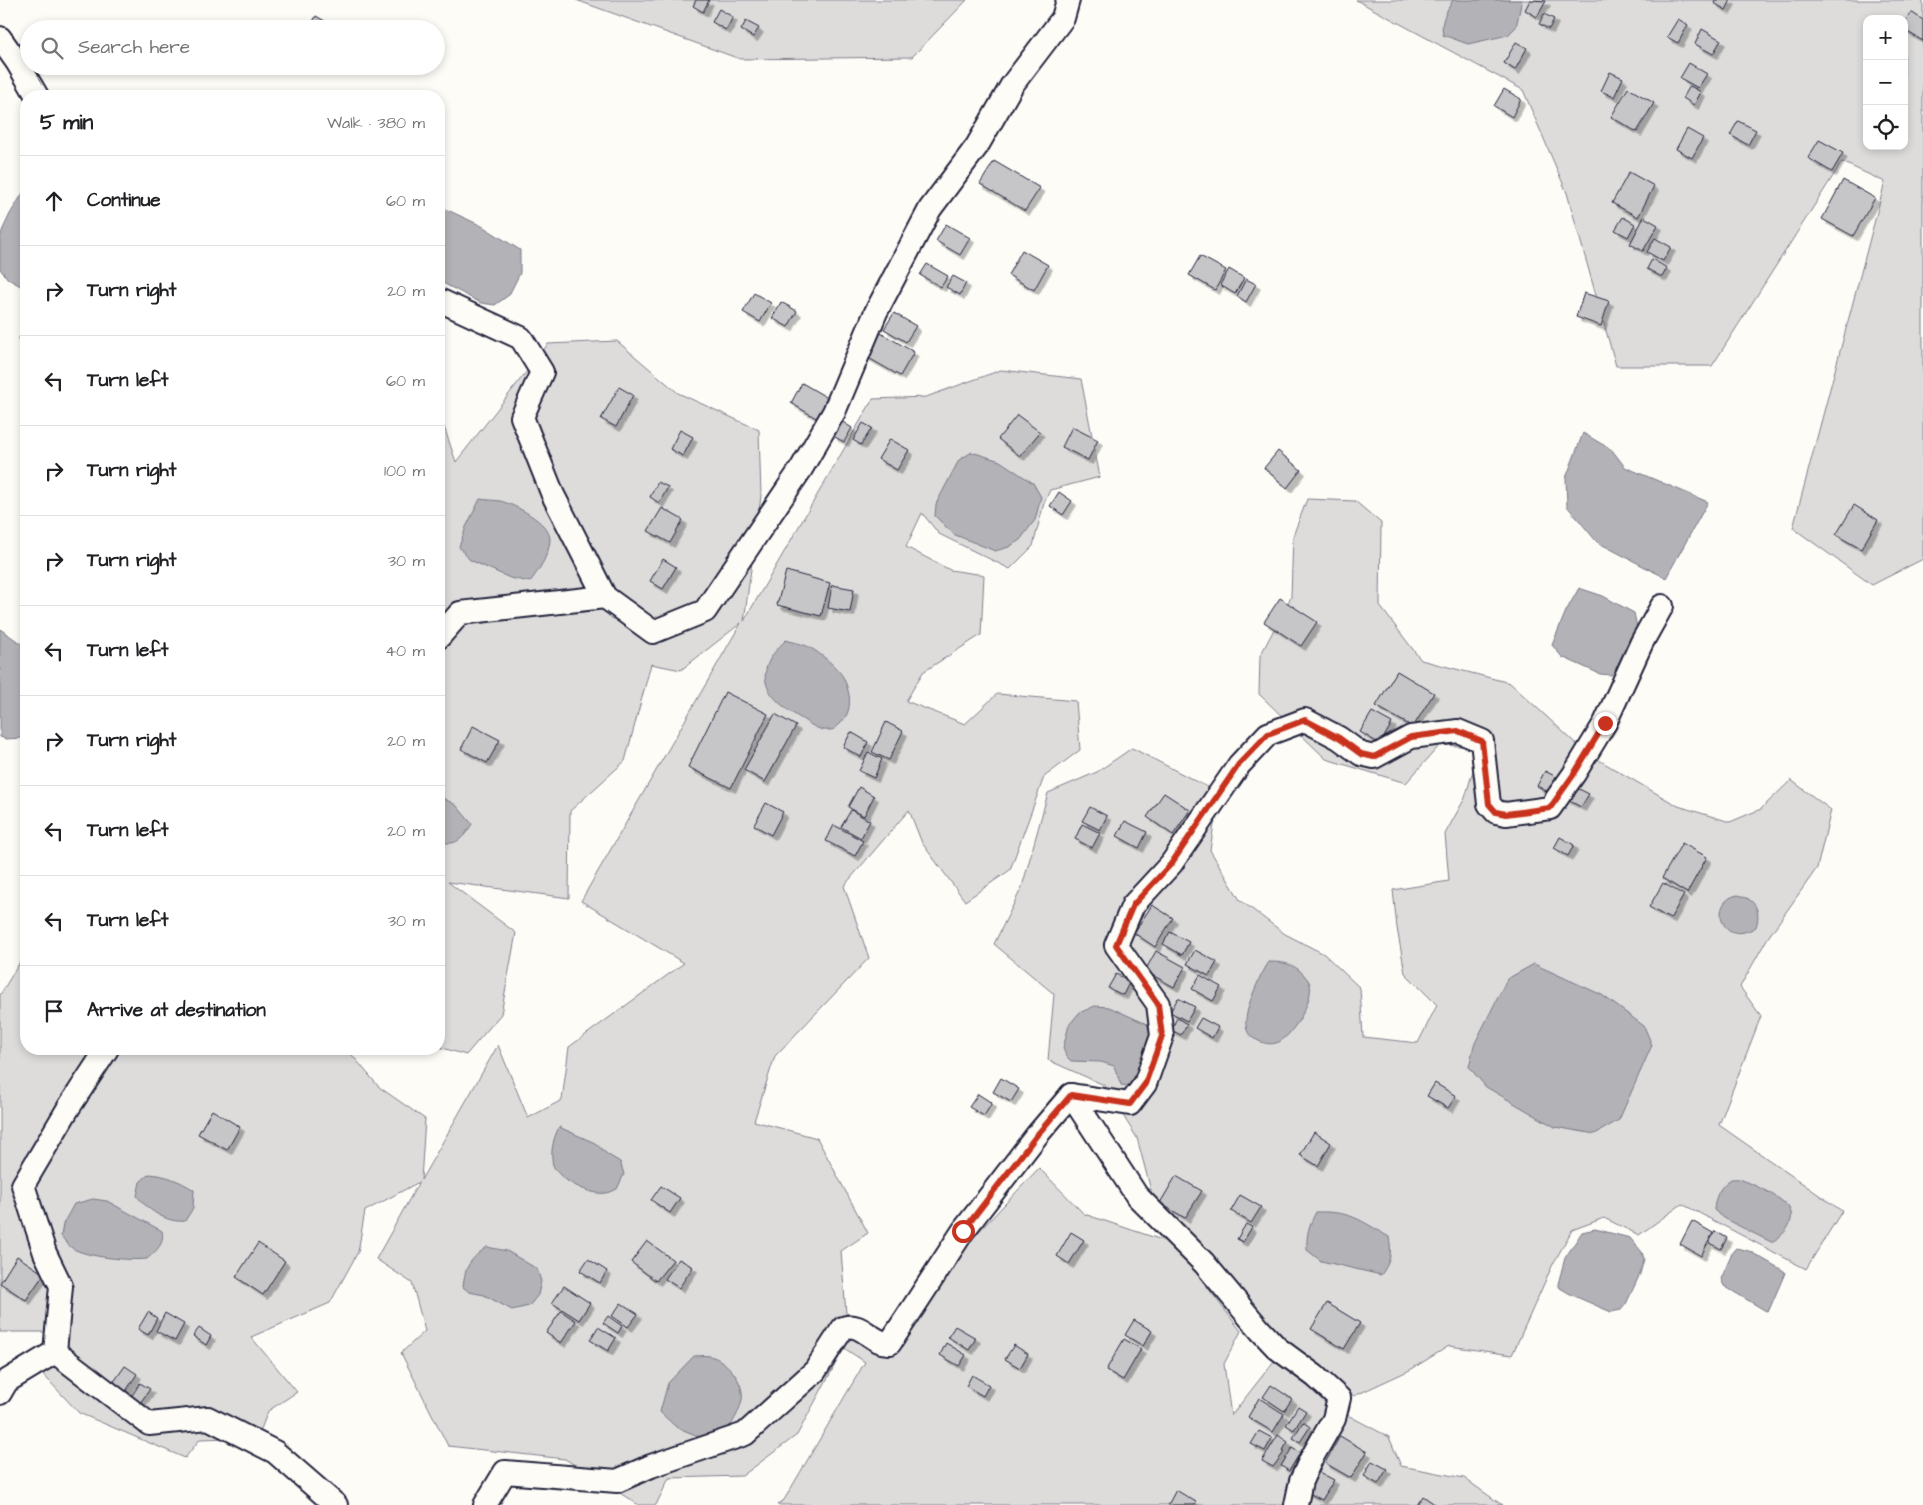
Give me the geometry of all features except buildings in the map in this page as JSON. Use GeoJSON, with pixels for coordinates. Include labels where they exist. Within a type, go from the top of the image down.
{"type":"FeatureCollection","features":[{"type":"Feature","properties":{"kind":"street"},"geometry":{"type":"LineString","coordinates":[[445,303],[521,338],[542,372],[522,418],[553,495],[605,597],[653,632],[705,611],[801,469],[834,412],[876,312],[930,209],[977,146],[1012,85],[1063,18],[1068,0]]}},
{"type":"Feature","properties":{"kind":"street"},"geometry":{"type":"LineString","coordinates":[[0,38],[20,67]]}},
{"type":"Feature","properties":{"kind":"street"},"geometry":{"type":"LineString","coordinates":[[24,75],[33,90]]}},
{"type":"Feature","properties":{"kind":"street"},"geometry":{"type":"LineString","coordinates":[[445,630],[460,612],[605,597]]}},
{"type":"Feature","properties":{"kind":"street"},"geometry":{"type":"LineString","coordinates":[[1071,1095],[1130,1104],[1145,1084],[1162,1036],[1158,1004],[1116,945],[1133,905],[1171,864],[1239,764],[1268,734],[1305,720],[1339,738],[1361,754],[1374,757],[1411,737],[1458,731],[1482,741],[1489,804],[1496,812],[1506,814],[1550,808],[1574,774],[1605,723],[1642,642],[1662,606]]}},
{"type":"Feature","properties":{"kind":"street"},"geometry":{"type":"LineString","coordinates":[[55,1352],[61,1286],[45,1253],[24,1185],[69,1107],[104,1055]]}},
{"type":"Feature","properties":{"kind":"street"},"geometry":{"type":"LineString","coordinates":[[485,1505],[505,1472],[617,1481],[651,1466],[746,1434],[815,1371],[843,1328],[849,1326],[857,1327],[883,1344],[890,1343],[963,1231],[1037,1135],[1071,1095]]}},
{"type":"Feature","properties":{"kind":"street"},"geometry":{"type":"LineString","coordinates":[[1071,1095],[1137,1196],[1204,1263],[1277,1348],[1315,1376],[1338,1398],[1334,1419],[1311,1459],[1301,1481],[1296,1505]]}},
{"type":"Feature","properties":{"kind":"street"},"geometry":{"type":"LineString","coordinates":[[0,1393],[8,1381],[55,1352]]}},
{"type":"Feature","properties":{"kind":"street"},"geometry":{"type":"LineString","coordinates":[[55,1352],[148,1424],[208,1418],[275,1452],[336,1505]]}},
{"type":"Feature","properties":{"kind":"shaded area"},"geometry":{"type":"Polygon","coordinates":[[[576,0],[967,0],[912,57],[740,59],[576,0]]]}},
{"type":"Feature","properties":{"kind":"shaded area"},"geometry":{"type":"Polygon","coordinates":[[[1356,0],[1923,0],[1923,559],[1872,585],[1793,528],[1885,182],[1842,162],[1712,366],[1616,366],[1567,193],[1523,90],[1356,0]]]}},
{"type":"Feature","properties":{"kind":"shaded area"},"geometry":{"type":"Polygon","coordinates":[[[1453,0],[1522,0],[1516,27],[1508,35],[1468,44],[1443,35],[1443,21],[1453,0]]]}},
{"type":"Feature","properties":{"kind":"shaded area"},"geometry":{"type":"Polygon","coordinates":[[[20,198],[20,286],[8,279],[0,269],[0,241],[2,231],[20,198]]]}},
{"type":"Feature","properties":{"kind":"shaded area"},"geometry":{"type":"Polygon","coordinates":[[[445,209],[482,226],[520,250],[520,273],[509,295],[495,305],[481,303],[445,284],[445,209]]]}},
{"type":"Feature","properties":{"kind":"shaded area"},"geometry":{"type":"Polygon","coordinates":[[[617,341],[678,393],[759,430],[761,496],[744,621],[873,399],[926,397],[1001,370],[1081,379],[1100,477],[1050,490],[1044,503],[1033,546],[1010,569],[939,534],[922,513],[906,547],[950,570],[984,575],[981,635],[923,672],[906,701],[965,724],[997,694],[1076,701],[1080,750],[1044,777],[1010,870],[965,901],[922,843],[909,810],[844,886],[869,958],[775,1056],[754,1121],[817,1138],[868,1233],[841,1251],[846,1313],[885,1331],[1039,1168],[1084,1214],[1174,1244],[1241,1331],[1224,1364],[1231,1416],[1274,1361],[1340,1411],[1389,1437],[1401,1466],[1464,1478],[1502,1505],[777,1505],[784,1500],[865,1362],[844,1348],[797,1435],[742,1476],[669,1478],[656,1505],[639,1505],[565,1459],[448,1446],[401,1353],[425,1331],[412,1283],[376,1259],[419,1182],[365,1211],[358,1252],[330,1303],[251,1337],[297,1392],[268,1411],[258,1437],[200,1439],[185,1458],[79,1413],[38,1369],[47,1332],[0,1332],[0,995],[20,962],[20,1055],[352,1055],[379,1087],[425,1119],[421,1180],[498,1045],[528,1118],[562,1100],[569,1047],[684,963],[581,901],[741,623],[681,670],[651,664],[625,761],[570,811],[569,898],[448,882],[516,933],[501,1014],[466,1055],[445,1049],[445,430],[456,462],[548,344],[617,341]]]}},
{"type":"Feature","properties":{"kind":"shaded area"},"geometry":{"type":"Polygon","coordinates":[[[1583,433],[1612,450],[1625,467],[1708,502],[1666,578],[1597,542],[1567,506],[1566,478],[1583,433]]]}},
{"type":"Feature","properties":{"kind":"shaded area"},"geometry":{"type":"Polygon","coordinates":[[[972,452],[1000,461],[1033,483],[1041,497],[1035,520],[1020,540],[1009,547],[995,551],[953,534],[935,516],[936,504],[959,460],[972,452]]]}},
{"type":"Feature","properties":{"kind":"shaded area"},"geometry":{"type":"Polygon","coordinates":[[[480,499],[500,501],[514,506],[531,515],[545,527],[550,540],[546,557],[530,582],[510,578],[470,560],[459,547],[466,527],[480,499]]]}},
{"type":"Feature","properties":{"kind":"shaded area"},"geometry":{"type":"Polygon","coordinates":[[[1307,499],[1355,501],[1381,523],[1380,606],[1421,660],[1510,683],[1585,752],[1678,806],[1730,822],[1761,809],[1791,780],[1831,810],[1817,868],[1767,939],[1740,987],[1761,1016],[1719,1125],[1842,1211],[1806,1269],[1682,1204],[1639,1235],[1604,1218],[1572,1230],[1552,1266],[1512,1355],[1449,1346],[1410,1370],[1354,1396],[1278,1344],[1156,1209],[1137,1138],[1104,1085],[1048,1060],[1054,994],[994,944],[1022,887],[1048,793],[1097,772],[1132,748],[1219,793],[1210,850],[1240,900],[1285,934],[1324,954],[1360,988],[1363,1037],[1418,1043],[1437,1005],[1405,973],[1393,890],[1449,881],[1445,834],[1465,798],[1480,747],[1440,745],[1406,783],[1326,759],[1259,694],[1260,656],[1291,597],[1293,536],[1307,499]]]}},
{"type":"Feature","properties":{"kind":"shaded area"},"geometry":{"type":"Polygon","coordinates":[[[1579,588],[1603,596],[1634,613],[1637,627],[1620,668],[1611,675],[1600,674],[1562,657],[1552,645],[1566,611],[1579,588]]]}},
{"type":"Feature","properties":{"kind":"shaded area"},"geometry":{"type":"Polygon","coordinates":[[[0,629],[20,643],[20,738],[6,739],[0,737],[0,629]]]}},
{"type":"Feature","properties":{"kind":"shaded area"},"geometry":{"type":"Polygon","coordinates":[[[786,640],[802,644],[814,650],[842,675],[848,691],[849,708],[844,719],[834,729],[819,729],[789,711],[771,694],[765,674],[775,652],[786,640]]]}},
{"type":"Feature","properties":{"kind":"shaded area"},"geometry":{"type":"Polygon","coordinates":[[[445,799],[456,805],[472,824],[462,837],[450,843],[445,842],[445,799]]]}},
{"type":"Feature","properties":{"kind":"shaded area"},"geometry":{"type":"Polygon","coordinates":[[[1738,895],[1749,899],[1756,906],[1758,916],[1756,927],[1744,932],[1734,932],[1727,928],[1722,921],[1723,905],[1729,899],[1738,895]]]}},
{"type":"Feature","properties":{"kind":"shaded area"},"geometry":{"type":"Polygon","coordinates":[[[1269,962],[1292,965],[1308,980],[1310,986],[1307,1005],[1296,1025],[1282,1040],[1271,1044],[1261,1042],[1252,1037],[1248,1032],[1246,1023],[1252,995],[1269,962]]]}},
{"type":"Feature","properties":{"kind":"shaded area"},"geometry":{"type":"Polygon","coordinates":[[[1534,964],[1602,995],[1644,1026],[1652,1045],[1619,1120],[1595,1134],[1555,1127],[1486,1087],[1469,1067],[1474,1045],[1507,979],[1534,964]]]}},
{"type":"Feature","properties":{"kind":"shaded area"},"geometry":{"type":"Polygon","coordinates":[[[1095,1006],[1109,1007],[1151,1026],[1156,1042],[1130,1086],[1121,1085],[1114,1066],[1101,1062],[1071,1061],[1066,1056],[1063,1048],[1069,1025],[1079,1013],[1095,1006]]]}},
{"type":"Feature","properties":{"kind":"shaded area"},"geometry":{"type":"Polygon","coordinates":[[[559,1127],[595,1143],[620,1162],[624,1174],[617,1189],[607,1193],[592,1192],[576,1186],[556,1171],[552,1160],[552,1150],[559,1127]]]}},
{"type":"Feature","properties":{"kind":"shaded area"},"geometry":{"type":"Polygon","coordinates":[[[149,1174],[173,1179],[194,1190],[193,1208],[185,1221],[164,1218],[146,1206],[137,1196],[140,1182],[149,1174]]]}},
{"type":"Feature","properties":{"kind":"shaded area"},"geometry":{"type":"Polygon","coordinates":[[[1731,1179],[1740,1179],[1753,1185],[1774,1196],[1789,1208],[1791,1218],[1788,1228],[1776,1240],[1771,1242],[1723,1218],[1714,1210],[1718,1193],[1723,1185],[1731,1179]]]}},
{"type":"Feature","properties":{"kind":"shaded area"},"geometry":{"type":"Polygon","coordinates":[[[93,1199],[107,1201],[162,1231],[163,1236],[159,1247],[147,1259],[119,1259],[97,1256],[72,1248],[61,1236],[63,1224],[74,1204],[93,1199]]]}},
{"type":"Feature","properties":{"kind":"shaded area"},"geometry":{"type":"Polygon","coordinates":[[[1316,1212],[1347,1215],[1362,1221],[1389,1237],[1390,1257],[1381,1275],[1321,1261],[1307,1250],[1308,1230],[1316,1212]]]}},
{"type":"Feature","properties":{"kind":"shaded area"},"geometry":{"type":"Polygon","coordinates":[[[1595,1229],[1630,1238],[1642,1252],[1644,1259],[1640,1274],[1626,1304],[1621,1310],[1611,1312],[1572,1295],[1560,1288],[1558,1284],[1565,1258],[1582,1232],[1595,1229]]]}},
{"type":"Feature","properties":{"kind":"shaded area"},"geometry":{"type":"Polygon","coordinates":[[[487,1247],[507,1251],[537,1269],[541,1281],[538,1295],[529,1306],[512,1310],[484,1295],[469,1292],[463,1287],[469,1264],[476,1255],[487,1247]]]}},
{"type":"Feature","properties":{"kind":"shaded area"},"geometry":{"type":"Polygon","coordinates":[[[1736,1248],[1749,1251],[1784,1271],[1785,1273],[1769,1310],[1766,1311],[1724,1286],[1721,1279],[1736,1248]]]}},
{"type":"Feature","properties":{"kind":"shaded area"},"geometry":{"type":"Polygon","coordinates":[[[694,1356],[710,1356],[723,1362],[734,1373],[741,1386],[742,1400],[733,1422],[725,1434],[707,1439],[676,1427],[660,1412],[668,1383],[694,1356]]]}},
{"type":"Feature","properties":{"kind":"route"},"geometry":{"type":"LineString","coordinates":[[963,1231],[1037,1135],[1071,1095],[1130,1104],[1145,1084],[1162,1036],[1158,1004],[1116,945],[1133,905],[1171,864],[1239,764],[1268,734],[1305,720],[1339,738],[1361,754],[1374,757],[1411,737],[1458,731],[1470,735],[1482,741],[1489,804],[1496,812],[1506,814],[1550,808],[1574,774],[1605,723]]}}]}
